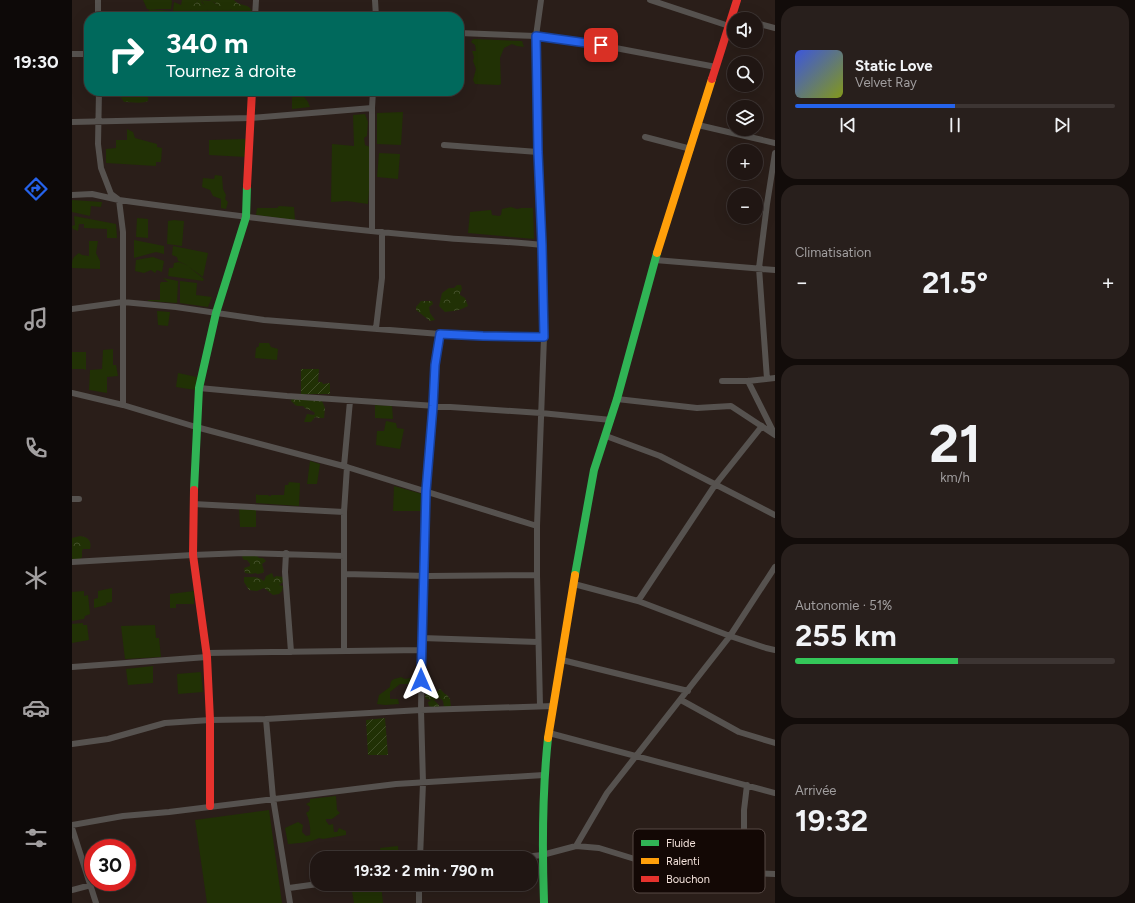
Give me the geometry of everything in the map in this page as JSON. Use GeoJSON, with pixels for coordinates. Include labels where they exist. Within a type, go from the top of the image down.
{"type":"FeatureCollection","features":[{"type":"Feature","properties":{"kind":"street"},"geometry":{"type":"LineString","coordinates":[[98,0],[98,12]]}},
{"type":"Feature","properties":{"kind":"street"},"geometry":{"type":"LineString","coordinates":[[255,12],[256,0]]}},
{"type":"Feature","properties":{"kind":"street"},"geometry":{"type":"LineString","coordinates":[[375,0],[376,12]]}},
{"type":"Feature","properties":{"kind":"street"},"geometry":{"type":"LineString","coordinates":[[540,706],[537,526],[544,337],[536,36],[541,0]]}},
{"type":"Feature","properties":{"kind":"street"},"geometry":{"type":"LineString","coordinates":[[650,0],[727,25]]}},
{"type":"Feature","properties":{"kind":"street"},"geometry":{"type":"LineString","coordinates":[[736,12],[737,0]]}},
{"type":"Feature","properties":{"kind":"street"},"geometry":{"type":"LineString","coordinates":[[763,25],[775,28]]}},
{"type":"Feature","properties":{"kind":"street"},"geometry":{"type":"LineString","coordinates":[[544,903],[542,855],[544,775],[549,734],[590,488],[617,399],[655,260],[727,32]]}},
{"type":"Feature","properties":{"kind":"street"},"geometry":{"type":"LineString","coordinates":[[464,33],[536,36],[601,45],[716,67]]}},
{"type":"Feature","properties":{"kind":"street"},"geometry":{"type":"LineString","coordinates":[[72,54],[84,54]]}},
{"type":"Feature","properties":{"kind":"street"},"geometry":{"type":"LineString","coordinates":[[99,96],[98,144],[101,168],[111,194],[119,200],[123,232],[123,405]]}},
{"type":"Feature","properties":{"kind":"street"},"geometry":{"type":"LineString","coordinates":[[210,806],[210,720],[207,655],[193,555],[196,427],[199,388],[216,313],[246,217],[252,96]]}},
{"type":"Feature","properties":{"kind":"street"},"geometry":{"type":"LineString","coordinates":[[372,231],[372,108],[373,96]]}},
{"type":"Feature","properties":{"kind":"street"},"geometry":{"type":"LineString","coordinates":[[72,122],[251,118],[372,108]]}},
{"type":"Feature","properties":{"kind":"street"},"geometry":{"type":"LineString","coordinates":[[698,125],[775,143]]}},
{"type":"Feature","properties":{"kind":"street"},"geometry":{"type":"LineString","coordinates":[[645,138],[691,149]]}},
{"type":"Feature","properties":{"kind":"street"},"geometry":{"type":"LineString","coordinates":[[444,145],[538,152]]}},
{"type":"Feature","properties":{"kind":"street"},"geometry":{"type":"LineString","coordinates":[[767,379],[759,268],[775,153]]}},
{"type":"Feature","properties":{"kind":"street"},"geometry":{"type":"LineString","coordinates":[[72,195],[92,194],[119,200],[246,217],[372,231],[542,245]]}},
{"type":"Feature","properties":{"kind":"street"},"geometry":{"type":"LineString","coordinates":[[376,328],[382,278],[382,232]]}},
{"type":"Feature","properties":{"kind":"street"},"geometry":{"type":"LineString","coordinates":[[655,260],[775,270]]}},
{"type":"Feature","properties":{"kind":"street"},"geometry":{"type":"LineString","coordinates":[[72,309],[123,302],[176,306],[264,320],[440,334],[544,337]]}},
{"type":"Feature","properties":{"kind":"street"},"geometry":{"type":"LineString","coordinates":[[420,851],[423,783],[421,710],[422,638],[426,491],[435,365],[440,334]]}},
{"type":"Feature","properties":{"kind":"street"},"geometry":{"type":"LineString","coordinates":[[722,381],[748,381],[775,378]]}},
{"type":"Feature","properties":{"kind":"street"},"geometry":{"type":"LineString","coordinates":[[748,381],[775,435]]}},
{"type":"Feature","properties":{"kind":"street"},"geometry":{"type":"LineString","coordinates":[[199,388],[350,401],[540,413],[611,420]]}},
{"type":"Feature","properties":{"kind":"street"},"geometry":{"type":"LineString","coordinates":[[72,393],[123,405],[196,427],[345,466],[537,526]]}},
{"type":"Feature","properties":{"kind":"street"},"geometry":{"type":"LineString","coordinates":[[617,399],[697,408],[731,406],[775,435]]}},
{"type":"Feature","properties":{"kind":"street"},"geometry":{"type":"LineString","coordinates":[[344,650],[345,466],[350,401]]}},
{"type":"Feature","properties":{"kind":"street"},"geometry":{"type":"LineString","coordinates":[[638,601],[715,485],[762,426]]}},
{"type":"Feature","properties":{"kind":"street"},"geometry":{"type":"LineString","coordinates":[[606,436],[660,456],[775,515]]}},
{"type":"Feature","properties":{"kind":"street"},"geometry":{"type":"LineString","coordinates":[[72,499],[79,499]]}},
{"type":"Feature","properties":{"kind":"street"},"geometry":{"type":"LineString","coordinates":[[193,504],[344,512]]}},
{"type":"Feature","properties":{"kind":"street"},"geometry":{"type":"LineString","coordinates":[[72,562],[193,555],[286,553],[344,556]]}},
{"type":"Feature","properties":{"kind":"street"},"geometry":{"type":"LineString","coordinates":[[286,553],[285,572],[291,652]]}},
{"type":"Feature","properties":{"kind":"street"},"geometry":{"type":"LineString","coordinates":[[576,846],[608,793],[635,756],[681,700],[730,636],[775,568]]}},
{"type":"Feature","properties":{"kind":"street"},"geometry":{"type":"LineString","coordinates":[[344,574],[424,576],[537,575]]}},
{"type":"Feature","properties":{"kind":"street"},"geometry":{"type":"LineString","coordinates":[[574,584],[638,601],[730,636],[775,650]]}},
{"type":"Feature","properties":{"kind":"street"},"geometry":{"type":"LineString","coordinates":[[422,638],[538,642]]}},
{"type":"Feature","properties":{"kind":"street"},"geometry":{"type":"LineString","coordinates":[[72,667],[207,655],[344,650],[422,650]]}},
{"type":"Feature","properties":{"kind":"street"},"geometry":{"type":"LineString","coordinates":[[562,660],[688,691]]}},
{"type":"Feature","properties":{"kind":"street"},"geometry":{"type":"LineString","coordinates":[[681,700],[739,732],[775,743]]}},
{"type":"Feature","properties":{"kind":"street"},"geometry":{"type":"LineString","coordinates":[[72,744],[108,739],[165,723],[421,710],[554,706]]}},
{"type":"Feature","properties":{"kind":"street"},"geometry":{"type":"LineString","coordinates":[[266,719],[273,798],[289,888],[290,903]]}},
{"type":"Feature","properties":{"kind":"street"},"geometry":{"type":"LineString","coordinates":[[549,734],[775,792]]}},
{"type":"Feature","properties":{"kind":"street"},"geometry":{"type":"LineString","coordinates":[[84,864],[72,827],[123,816],[169,812],[396,784],[544,775]]}},
{"type":"Feature","properties":{"kind":"street"},"geometry":{"type":"LineString","coordinates":[[744,829],[746,785]]}},
{"type":"Feature","properties":{"kind":"street"},"geometry":{"type":"LineString","coordinates":[[538,855],[576,846],[599,848],[633,858]]}},
{"type":"Feature","properties":{"kind":"street"},"geometry":{"type":"LineString","coordinates":[[289,888],[310,885]]}},
{"type":"Feature","properties":{"kind":"street"},"geometry":{"type":"LineString","coordinates":[[72,890],[84,887]]}},
{"type":"Feature","properties":{"kind":"street"},"geometry":{"type":"LineString","coordinates":[[93,891],[96,903]]}},
{"type":"Feature","properties":{"kind":"street"},"geometry":{"type":"LineString","coordinates":[[419,891],[419,903]]}},
{"type":"Feature","properties":{"kind":"green space"},"geometry":{"type":"Polygon","coordinates":[[[143,0],[171,0],[171,9],[147,9],[143,0]]]}},
{"type":"Feature","properties":{"kind":"green space"},"geometry":{"type":"Polygon","coordinates":[[[182,0],[198,0],[195,4],[187,8],[201,12],[148,12],[149,9],[173,11],[174,2],[181,5],[182,0]]]}},
{"type":"Feature","properties":{"kind":"green space"},"geometry":{"type":"Polygon","coordinates":[[[190,0],[195,4],[198,0],[201,0],[207,7],[208,12],[194,12],[191,9],[187,9],[187,1],[190,0]]]}},
{"type":"Feature","properties":{"kind":"green space"},"geometry":{"type":"Polygon","coordinates":[[[201,0],[212,1],[225,11],[232,9],[236,12],[208,12],[201,0]]]}},
{"type":"Feature","properties":{"kind":"green space"},"geometry":{"type":"Polygon","coordinates":[[[209,0],[234,0],[237,3],[250,8],[252,12],[234,12],[230,9],[229,12],[225,12],[214,2],[209,0]]]}},
{"type":"Feature","properties":{"kind":"green space"},"geometry":{"type":"Polygon","coordinates":[[[473,39],[522,41],[524,47],[512,44],[504,48],[500,58],[501,84],[475,84],[473,80],[476,69],[472,51],[476,51],[475,45],[471,42],[473,39]]]}},
{"type":"Feature","properties":{"kind":"green space"},"geometry":{"type":"Polygon","coordinates":[[[120,96],[148,97],[148,101],[146,102],[124,102],[120,96]]]}},
{"type":"Feature","properties":{"kind":"green space"},"geometry":{"type":"Polygon","coordinates":[[[292,96],[304,96],[310,107],[292,109],[292,96]]]}},
{"type":"Feature","properties":{"kind":"green space"},"geometry":{"type":"Polygon","coordinates":[[[403,112],[401,145],[377,144],[377,113],[403,112]]]}},
{"type":"Feature","properties":{"kind":"green space"},"geometry":{"type":"Polygon","coordinates":[[[365,114],[368,122],[367,136],[364,138],[365,145],[370,147],[372,152],[368,204],[347,201],[331,202],[332,144],[354,146],[353,115],[365,114]]]}},
{"type":"Feature","properties":{"kind":"green space"},"geometry":{"type":"Polygon","coordinates":[[[127,129],[133,132],[135,138],[157,144],[157,147],[162,148],[161,162],[156,162],[156,166],[106,163],[106,149],[116,148],[116,140],[127,140],[127,129]]]}},
{"type":"Feature","properties":{"kind":"green space"},"geometry":{"type":"Polygon","coordinates":[[[246,139],[246,157],[209,155],[209,140],[246,139]]]}},
{"type":"Feature","properties":{"kind":"green space"},"geometry":{"type":"Polygon","coordinates":[[[379,153],[400,154],[398,179],[377,177],[379,153]]]}},
{"type":"Feature","properties":{"kind":"green space"},"geometry":{"type":"Polygon","coordinates":[[[215,175],[222,176],[223,189],[226,195],[225,199],[228,202],[226,209],[221,208],[221,199],[213,196],[210,190],[202,187],[203,178],[214,179],[215,175]]]}},
{"type":"Feature","properties":{"kind":"green space"},"geometry":{"type":"Polygon","coordinates":[[[72,200],[102,202],[101,207],[91,206],[90,216],[72,212],[72,200]]]}},
{"type":"Feature","properties":{"kind":"green space"},"geometry":{"type":"Polygon","coordinates":[[[279,206],[294,207],[295,220],[256,215],[257,208],[277,208],[279,206]]]}},
{"type":"Feature","properties":{"kind":"green space"},"geometry":{"type":"Polygon","coordinates":[[[511,207],[517,209],[533,208],[534,239],[468,233],[470,212],[491,210],[492,215],[499,216],[501,215],[502,209],[511,207]]]}},
{"type":"Feature","properties":{"kind":"green space"},"geometry":{"type":"Polygon","coordinates":[[[74,216],[116,224],[117,238],[107,238],[107,229],[84,228],[84,224],[79,224],[78,231],[73,229],[72,226],[75,225],[74,216]]]}},
{"type":"Feature","properties":{"kind":"green space"},"geometry":{"type":"Polygon","coordinates":[[[137,218],[148,219],[148,238],[136,237],[137,218]]]}},
{"type":"Feature","properties":{"kind":"green space"},"geometry":{"type":"Polygon","coordinates":[[[168,221],[184,221],[182,246],[167,244],[168,221]]]}},
{"type":"Feature","properties":{"kind":"green space"},"geometry":{"type":"Polygon","coordinates":[[[134,240],[164,246],[164,254],[156,252],[134,258],[134,240]]]}},
{"type":"Feature","properties":{"kind":"green space"},"geometry":{"type":"Polygon","coordinates":[[[89,241],[98,241],[96,253],[100,261],[100,269],[72,268],[73,259],[79,253],[89,256],[89,241]]]}},
{"type":"Feature","properties":{"kind":"green space"},"geometry":{"type":"Polygon","coordinates":[[[173,246],[208,253],[203,277],[189,267],[204,279],[203,281],[168,276],[169,268],[173,268],[174,263],[179,262],[189,266],[178,261],[177,257],[172,255],[173,246]]]}},
{"type":"Feature","properties":{"kind":"green space"},"geometry":{"type":"Polygon","coordinates":[[[153,257],[164,261],[162,272],[157,270],[155,273],[151,270],[144,273],[135,271],[136,260],[153,257]]]}},
{"type":"Feature","properties":{"kind":"green space"},"geometry":{"type":"Polygon","coordinates":[[[163,278],[178,281],[177,303],[148,301],[160,300],[160,284],[161,282],[168,282],[163,278]]]}},
{"type":"Feature","properties":{"kind":"green space"},"geometry":{"type":"Polygon","coordinates":[[[180,281],[197,283],[196,295],[212,297],[208,307],[180,303],[180,281]]]}},
{"type":"Feature","properties":{"kind":"green space"},"geometry":{"type":"Polygon","coordinates":[[[457,285],[461,285],[462,289],[460,295],[465,298],[468,306],[445,312],[439,306],[442,293],[449,288],[454,288],[457,285]]]}},
{"type":"Feature","properties":{"kind":"green space"},"geometry":{"type":"Polygon","coordinates":[[[421,301],[432,301],[433,304],[429,307],[430,313],[435,320],[430,321],[416,310],[416,307],[421,301]]]}},
{"type":"Feature","properties":{"kind":"green space"},"geometry":{"type":"Polygon","coordinates":[[[157,311],[170,312],[168,326],[158,325],[157,311]]]}},
{"type":"Feature","properties":{"kind":"green space"},"geometry":{"type":"Polygon","coordinates":[[[259,343],[269,343],[271,347],[278,349],[277,360],[255,358],[256,348],[259,346],[259,343]]]}},
{"type":"Feature","properties":{"kind":"green space"},"geometry":{"type":"Polygon","coordinates":[[[113,349],[113,365],[116,365],[118,376],[107,377],[107,393],[89,390],[90,370],[102,369],[103,350],[113,349]]]}},
{"type":"Feature","properties":{"kind":"green space"},"geometry":{"type":"Polygon","coordinates":[[[72,352],[86,352],[86,370],[72,369],[72,352]]]}},
{"type":"Feature","properties":{"kind":"green space"},"geometry":{"type":"Polygon","coordinates":[[[301,369],[319,369],[318,382],[322,382],[323,384],[330,383],[330,394],[301,394],[301,369]]]}},
{"type":"Feature","properties":{"kind":"green space"},"geometry":{"type":"Polygon","coordinates":[[[178,373],[197,377],[195,390],[176,387],[178,373]]]}},
{"type":"Feature","properties":{"kind":"green space"},"geometry":{"type":"Polygon","coordinates":[[[304,394],[322,401],[325,408],[324,418],[315,417],[311,422],[304,422],[307,414],[314,415],[315,413],[303,406],[296,405],[291,401],[292,397],[304,394]]]}},
{"type":"Feature","properties":{"kind":"green space"},"geometry":{"type":"Polygon","coordinates":[[[375,405],[392,406],[393,419],[375,418],[375,405]]]}},
{"type":"Feature","properties":{"kind":"green space"},"geometry":{"type":"Polygon","coordinates":[[[386,421],[396,423],[397,428],[404,429],[400,449],[376,445],[377,431],[384,431],[386,421]]]}},
{"type":"Feature","properties":{"kind":"green space"},"geometry":{"type":"Polygon","coordinates":[[[310,461],[320,464],[317,484],[307,484],[310,461]]]}},
{"type":"Feature","properties":{"kind":"green space"},"geometry":{"type":"Polygon","coordinates":[[[289,482],[300,483],[299,506],[256,503],[256,494],[269,496],[284,495],[285,485],[288,485],[289,482]]]}},
{"type":"Feature","properties":{"kind":"green space"},"geometry":{"type":"Polygon","coordinates":[[[394,486],[422,494],[421,511],[393,511],[394,486]]]}},
{"type":"Feature","properties":{"kind":"green space"},"geometry":{"type":"Polygon","coordinates":[[[239,509],[256,510],[256,527],[240,527],[239,509]]]}},
{"type":"Feature","properties":{"kind":"green space"},"geometry":{"type":"Polygon","coordinates":[[[80,536],[89,540],[90,549],[83,549],[82,557],[79,560],[72,559],[72,538],[80,536]]]}},
{"type":"Feature","properties":{"kind":"green space"},"geometry":{"type":"Polygon","coordinates":[[[243,555],[263,558],[266,561],[262,564],[264,571],[263,573],[245,573],[244,568],[250,566],[250,564],[247,560],[244,560],[242,557],[243,555]]]}},
{"type":"Feature","properties":{"kind":"green space"},"geometry":{"type":"Polygon","coordinates":[[[272,573],[274,578],[276,576],[283,577],[283,582],[279,585],[283,586],[282,591],[279,594],[273,595],[264,588],[257,591],[249,590],[244,582],[244,577],[262,579],[264,581],[266,576],[272,573]]]}},
{"type":"Feature","properties":{"kind":"green space"},"geometry":{"type":"Polygon","coordinates":[[[112,588],[112,602],[106,603],[107,605],[94,608],[94,599],[98,598],[98,591],[112,588]]]}},
{"type":"Feature","properties":{"kind":"green space"},"geometry":{"type":"Polygon","coordinates":[[[84,591],[84,596],[88,595],[90,614],[85,616],[84,619],[72,621],[72,592],[84,591]]]}},
{"type":"Feature","properties":{"kind":"green space"},"geometry":{"type":"Polygon","coordinates":[[[194,591],[194,604],[176,604],[176,608],[170,608],[170,594],[194,591]]]}},
{"type":"Feature","properties":{"kind":"green space"},"geometry":{"type":"Polygon","coordinates":[[[83,623],[83,625],[87,625],[89,640],[72,643],[72,624],[83,623]]]}},
{"type":"Feature","properties":{"kind":"green space"},"geometry":{"type":"Polygon","coordinates":[[[155,625],[156,638],[159,638],[161,657],[125,659],[121,626],[155,625]]]}},
{"type":"Feature","properties":{"kind":"green space"},"geometry":{"type":"Polygon","coordinates":[[[153,666],[153,683],[128,685],[126,669],[153,666]]]}},
{"type":"Feature","properties":{"kind":"green space"},"geometry":{"type":"Polygon","coordinates":[[[201,672],[203,692],[178,694],[177,674],[201,672]]]}},
{"type":"Feature","properties":{"kind":"green space"},"geometry":{"type":"Polygon","coordinates":[[[401,677],[405,679],[410,678],[410,684],[400,684],[390,692],[390,699],[398,699],[399,704],[377,704],[379,695],[390,687],[393,680],[401,677]]]}},
{"type":"Feature","properties":{"kind":"green space"},"geometry":{"type":"Polygon","coordinates":[[[427,677],[430,678],[432,684],[431,690],[436,693],[440,689],[450,699],[451,707],[444,707],[443,701],[440,698],[434,700],[439,707],[435,708],[429,706],[428,702],[431,701],[425,698],[426,693],[420,691],[417,684],[418,679],[427,677]]]}},
{"type":"Feature","properties":{"kind":"green space"},"geometry":{"type":"Polygon","coordinates":[[[385,718],[388,755],[368,755],[366,720],[385,718]]]}},
{"type":"Feature","properties":{"kind":"green space"},"geometry":{"type":"Polygon","coordinates":[[[336,796],[337,810],[340,813],[332,819],[326,819],[326,821],[329,825],[333,824],[334,832],[337,832],[339,828],[346,831],[346,835],[288,844],[285,828],[298,822],[303,825],[302,832],[306,836],[310,835],[310,824],[306,813],[309,811],[310,807],[306,804],[310,802],[310,799],[336,796]]]}},
{"type":"Feature","properties":{"kind":"green space"},"geometry":{"type":"Polygon","coordinates":[[[269,810],[282,903],[207,903],[195,820],[269,810]]]}},
{"type":"Feature","properties":{"kind":"green space"},"geometry":{"type":"Polygon","coordinates":[[[398,846],[398,851],[381,851],[380,848],[398,846]]]}},
{"type":"Feature","properties":{"kind":"green space"},"geometry":{"type":"Polygon","coordinates":[[[352,891],[382,891],[383,903],[354,903],[352,891]]]}},
{"type":"Feature","properties":{"kind":"traffic: fast"},"geometry":{"type":"LineString","coordinates":[[194,490],[199,388],[216,313],[246,217],[247,186]]}},
{"type":"Feature","properties":{"kind":"traffic: fast"},"geometry":{"type":"LineString","coordinates":[[575,575],[594,470],[617,399],[657,253]]}},
{"type":"Feature","properties":{"kind":"traffic: fast"},"geometry":{"type":"LineString","coordinates":[[544,903],[543,820],[548,738]]}},
{"type":"Feature","properties":{"kind":"traffic: slow"},"geometry":{"type":"LineString","coordinates":[[657,253],[712,79]]}},
{"type":"Feature","properties":{"kind":"traffic: slow"},"geometry":{"type":"LineString","coordinates":[[548,738],[575,575]]}},
{"type":"Feature","properties":{"kind":"traffic: jam"},"geometry":{"type":"LineString","coordinates":[[712,79],[737,0]]}},
{"type":"Feature","properties":{"kind":"traffic: jam"},"geometry":{"type":"LineString","coordinates":[[247,186],[252,96]]}},
{"type":"Feature","properties":{"kind":"traffic: jam"},"geometry":{"type":"LineString","coordinates":[[194,490],[193,555],[207,657],[210,720],[210,806]]}},
{"type":"Feature","properties":{"kind":"route"},"geometry":{"type":"LineString","coordinates":[[421,680],[426,491],[435,365],[440,334],[544,337],[536,36],[601,45]]}}]}
